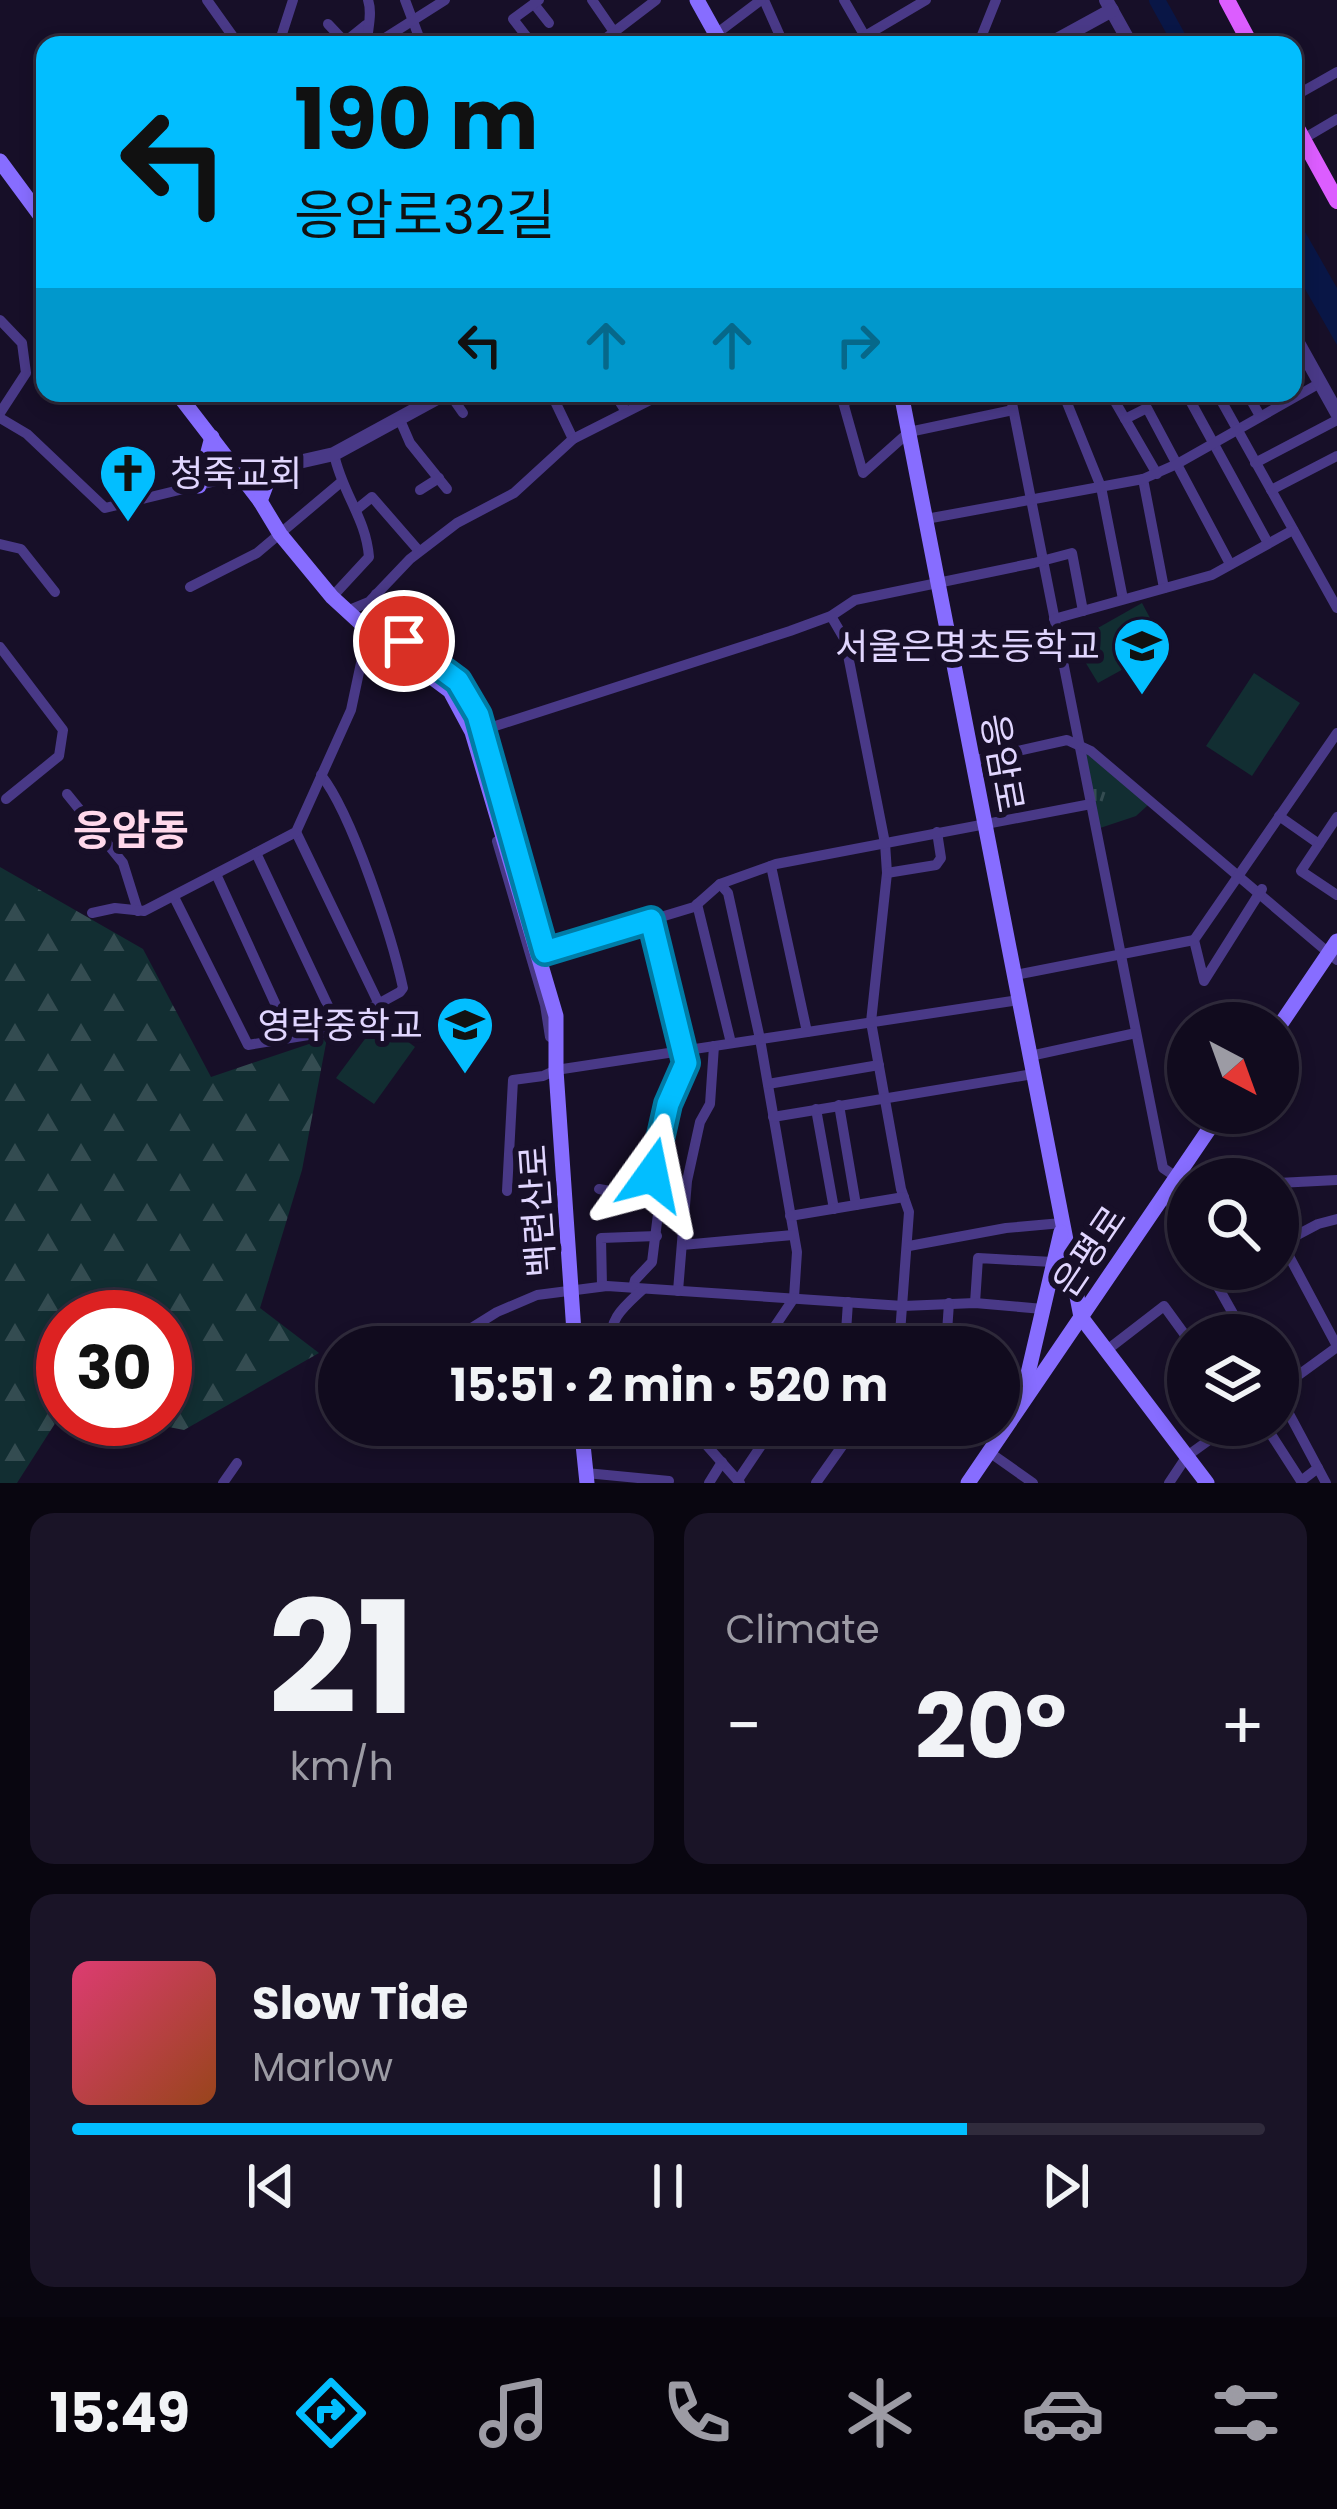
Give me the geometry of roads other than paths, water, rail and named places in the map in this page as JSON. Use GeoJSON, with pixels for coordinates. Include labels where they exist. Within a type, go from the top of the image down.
{"type":"FeatureCollection","features":[{"type":"Feature","properties":{"kind":"main road"},"geometry":{"type":"LineString","coordinates":[[697,0],[716,36]]}},
{"type":"Feature","properties":{"kind":"main road"},"geometry":{"type":"LineString","coordinates":[[1227,0],[1246,36]]}},
{"type":"Feature","properties":{"kind":"main road"},"geometry":{"type":"LineString","coordinates":[[1303,139],[1337,201]]}},
{"type":"Feature","properties":{"kind":"main road"},"geometry":{"type":"LineString","coordinates":[[0,161],[36,210]]}},
{"type":"Feature","properties":{"kind":"main road","name":"백련산로"},"geometry":{"type":"LineString","coordinates":[[184,402],[260,501],[280,535],[332,597],[368,630],[425,665],[450,691],[472,732],[556,1016],[574,1326]]}},
{"type":"Feature","properties":{"kind":"main road","name":"응암로"},"geometry":{"type":"LineString","coordinates":[[904,402],[1081,1316],[1207,1483]]}},
{"type":"Feature","properties":{"kind":"main road"},"geometry":{"type":"LineString","coordinates":[[199,486],[212,437]]}},
{"type":"Feature","properties":{"kind":"main road"},"geometry":{"type":"LineString","coordinates":[[260,501],[273,467]]}},
{"type":"Feature","properties":{"kind":"main road"},"geometry":{"type":"LineString","coordinates":[[1297,1002],[1334,951]]}},
{"type":"Feature","properties":{"kind":"main road","name":"은평로"},"geometry":{"type":"LineString","coordinates":[[1020,1406],[1165,1194]]}},
{"type":"Feature","properties":{"kind":"main road"},"geometry":{"type":"LineString","coordinates":[[1020,1403],[1062,1223]]}},
{"type":"Feature","properties":{"kind":"main road"},"geometry":{"type":"LineString","coordinates":[[583,1446],[587,1478]]}},
{"type":"Feature","properties":{"kind":"main road","name":"은평로"},"geometry":{"type":"LineString","coordinates":[[968,1483],[993,1446]]}},
{"type":"Feature","properties":{"kind":"street"},"geometry":{"type":"LineString","coordinates":[[207,0],[233,36]]}},
{"type":"Feature","properties":{"kind":"street"},"geometry":{"type":"LineString","coordinates":[[282,34],[293,0]]}},
{"type":"Feature","properties":{"kind":"street"},"geometry":{"type":"LineString","coordinates":[[353,36],[366,26],[372,10],[368,0]]}},
{"type":"Feature","properties":{"kind":"street"},"geometry":{"type":"LineString","coordinates":[[406,0],[419,36]]}},
{"type":"Feature","properties":{"kind":"street"},"geometry":{"type":"LineString","coordinates":[[385,36],[445,0]]}},
{"type":"Feature","properties":{"kind":"street"},"geometry":{"type":"LineString","coordinates":[[592,0],[617,36]]}},
{"type":"Feature","properties":{"kind":"street"},"geometry":{"type":"LineString","coordinates":[[610,36],[656,0]]}},
{"type":"Feature","properties":{"kind":"street"},"geometry":{"type":"LineString","coordinates":[[722,36],[762,0],[780,36]]}},
{"type":"Feature","properties":{"kind":"street"},"geometry":{"type":"LineString","coordinates":[[844,0],[865,36]]}},
{"type":"Feature","properties":{"kind":"street"},"geometry":{"type":"LineString","coordinates":[[875,36],[926,0]]}},
{"type":"Feature","properties":{"kind":"street"},"geometry":{"type":"LineString","coordinates":[[982,36],[996,0]]}},
{"type":"Feature","properties":{"kind":"street"},"geometry":{"type":"LineString","coordinates":[[527,36],[513,19],[536,2],[549,23]]}},
{"type":"Feature","properties":{"kind":"street"},"geometry":{"type":"LineString","coordinates":[[1062,36],[1109,5],[1124,36]]}},
{"type":"Feature","properties":{"kind":"street"},"geometry":{"type":"LineString","coordinates":[[328,24],[339,36]]}},
{"type":"Feature","properties":{"kind":"street"},"geometry":{"type":"LineString","coordinates":[[366,26],[368,36]]}},
{"type":"Feature","properties":{"kind":"street"},"geometry":{"type":"LineString","coordinates":[[1302,92],[1337,73]]}},
{"type":"Feature","properties":{"kind":"street"},"geometry":{"type":"LineString","coordinates":[[1303,139],[1337,119]]}},
{"type":"Feature","properties":{"kind":"street"},"geometry":{"type":"LineString","coordinates":[[0,320],[22,343],[26,373],[0,416],[28,434],[105,508],[334,454],[432,402]]}},
{"type":"Feature","properties":{"kind":"street"},"geometry":{"type":"LineString","coordinates":[[1256,463],[1337,417],[1302,350]]}},
{"type":"Feature","properties":{"kind":"street"},"geometry":{"type":"LineString","coordinates":[[1302,392],[1320,382]]}},
{"type":"Feature","properties":{"kind":"street"},"geometry":{"type":"LineString","coordinates":[[455,402],[463,413]]}},
{"type":"Feature","properties":{"kind":"street"},"geometry":{"type":"LineString","coordinates":[[555,402],[573,440]]}},
{"type":"Feature","properties":{"kind":"street"},"geometry":{"type":"LineString","coordinates":[[620,402],[625,410]]}},
{"type":"Feature","properties":{"kind":"street"},"geometry":{"type":"LineString","coordinates":[[347,611],[362,607],[419,551],[457,523],[514,493],[573,440],[641,402]]}},
{"type":"Feature","properties":{"kind":"street"},"geometry":{"type":"LineString","coordinates":[[843,402],[863,473],[909,432],[1013,410]]}},
{"type":"Feature","properties":{"kind":"street"},"geometry":{"type":"LineString","coordinates":[[1012,402],[1167,1171]]}},
{"type":"Feature","properties":{"kind":"street"},"geometry":{"type":"LineString","coordinates":[[1067,402],[1101,487],[1123,599]]}},
{"type":"Feature","properties":{"kind":"street"},"geometry":{"type":"LineString","coordinates":[[1115,402],[1157,474]]}},
{"type":"Feature","properties":{"kind":"street"},"geometry":{"type":"LineString","coordinates":[[1191,402],[1268,543]]}},
{"type":"Feature","properties":{"kind":"street"},"geometry":{"type":"LineString","coordinates":[[1221,402],[1337,608]]}},
{"type":"Feature","properties":{"kind":"street"},"geometry":{"type":"LineString","coordinates":[[1252,402],[1260,416]]}},
{"type":"Feature","properties":{"kind":"street"},"geometry":{"type":"LineString","coordinates":[[926,520],[1142,479],[1178,464],[1285,402]]}},
{"type":"Feature","properties":{"kind":"street"},"geometry":{"type":"LineString","coordinates":[[1124,419],[1147,408],[1230,564]]}},
{"type":"Feature","properties":{"kind":"street"},"geometry":{"type":"LineString","coordinates":[[400,420],[410,443],[443,483],[420,490]]}},
{"type":"Feature","properties":{"kind":"street"},"geometry":{"type":"LineString","coordinates":[[332,597],[369,557],[367,534],[340,483],[334,454]]}},
{"type":"Feature","properties":{"kind":"street"},"geometry":{"type":"LineString","coordinates":[[1270,490],[1337,456]]}},
{"type":"Feature","properties":{"kind":"street"},"geometry":{"type":"LineString","coordinates":[[1142,479],[1164,588]]}},
{"type":"Feature","properties":{"kind":"street"},"geometry":{"type":"LineString","coordinates":[[190,587],[242,563],[340,483]]}},
{"type":"Feature","properties":{"kind":"street"},"geometry":{"type":"LineString","coordinates":[[356,510],[372,497],[419,551]]}},
{"type":"Feature","properties":{"kind":"street"},"geometry":{"type":"LineString","coordinates":[[1054,619],[1212,575],[1292,530]]}},
{"type":"Feature","properties":{"kind":"street"},"geometry":{"type":"LineString","coordinates":[[0,544],[21,549],[55,592]]}},
{"type":"Feature","properties":{"kind":"street"},"geometry":{"type":"LineString","coordinates":[[483,730],[831,616],[855,600],[1072,553],[1083,611]]}},
{"type":"Feature","properties":{"kind":"street"},"geometry":{"type":"LineString","coordinates":[[376,594],[383,615],[418,641],[425,665]]}},
{"type":"Feature","properties":{"kind":"street"},"geometry":{"type":"LineString","coordinates":[[831,616],[845,640],[885,843],[887,873],[871,1022],[909,1212],[901,1326]]}},
{"type":"Feature","properties":{"kind":"street"},"geometry":{"type":"LineString","coordinates":[[92,914],[115,908],[138,911],[174,897],[296,832],[351,710],[368,630]]}},
{"type":"Feature","properties":{"kind":"street"},"geometry":{"type":"LineString","coordinates":[[0,647],[63,730],[59,756],[6,799]]}},
{"type":"Feature","properties":{"kind":"street","name":"백련산로"},"geometry":{"type":"LineString","coordinates":[[425,665],[458,681],[483,730],[563,1023],[556,1070]]}},
{"type":"Feature","properties":{"kind":"street"},"geometry":{"type":"LineString","coordinates":[[1015,976],[1194,940],[1337,733]]}},
{"type":"Feature","properties":{"kind":"street"},"geometry":{"type":"LineString","coordinates":[[972,760],[1067,740],[1091,751],[1334,951]]}},
{"type":"Feature","properties":{"kind":"street"},"geometry":{"type":"LineString","coordinates":[[174,897],[248,1045],[338,1027],[400,992],[395,952],[321,775]]}},
{"type":"Feature","properties":{"kind":"street"},"geometry":{"type":"LineString","coordinates":[[67,794],[123,862],[138,911]]}},
{"type":"Feature","properties":{"kind":"street"},"geometry":{"type":"LineString","coordinates":[[545,952],[697,904],[720,884],[771,866],[1091,804]]}},
{"type":"Feature","properties":{"kind":"street"},"geometry":{"type":"LineString","coordinates":[[1280,816],[1337,844]]}},
{"type":"Feature","properties":{"kind":"street"},"geometry":{"type":"LineString","coordinates":[[1337,817],[1301,872],[1337,895]]}},
{"type":"Feature","properties":{"kind":"street"},"geometry":{"type":"LineString","coordinates":[[296,832],[378,1002]]}},
{"type":"Feature","properties":{"kind":"street"},"geometry":{"type":"LineString","coordinates":[[887,873],[936,865],[941,859],[937,832]]}},
{"type":"Feature","properties":{"kind":"street"},"geometry":{"type":"LineString","coordinates":[[256,853],[338,1027]]}},
{"type":"Feature","properties":{"kind":"street"},"geometry":{"type":"LineString","coordinates":[[771,866],[807,1032]]}},
{"type":"Feature","properties":{"kind":"street"},"geometry":{"type":"LineString","coordinates":[[216,874],[290,1036]]}},
{"type":"Feature","properties":{"kind":"street"},"geometry":{"type":"LineString","coordinates":[[720,884],[728,893],[760,1039],[794,1234],[794,1298],[775,1326]]}},
{"type":"Feature","properties":{"kind":"street"},"geometry":{"type":"LineString","coordinates":[[1194,940],[1204,981],[1261,891]]}},
{"type":"Feature","properties":{"kind":"street"},"geometry":{"type":"LineString","coordinates":[[697,904],[731,1043]]}},
{"type":"Feature","properties":{"kind":"street"},"geometry":{"type":"LineString","coordinates":[[650,1198],[658,1139],[686,1063],[651,920]]}},
{"type":"Feature","properties":{"kind":"street"},"geometry":{"type":"LineString","coordinates":[[507,1191],[513,1080],[1019,1000]]}},
{"type":"Feature","properties":{"kind":"street"},"geometry":{"type":"LineString","coordinates":[[1030,1056],[1136,1033]]}},
{"type":"Feature","properties":{"kind":"street"},"geometry":{"type":"LineString","coordinates":[[678,1291],[694,1143],[713,1084],[714,1046]]}},
{"type":"Feature","properties":{"kind":"street"},"geometry":{"type":"LineString","coordinates":[[768,1084],[879,1065]]}},
{"type":"Feature","properties":{"kind":"street"},"geometry":{"type":"LineString","coordinates":[[773,1117],[1033,1074]]}},
{"type":"Feature","properties":{"kind":"street"},"geometry":{"type":"LineString","coordinates":[[839,1106],[856,1205]]}},
{"type":"Feature","properties":{"kind":"street"},"geometry":{"type":"LineString","coordinates":[[816,1109],[834,1209]]}},
{"type":"Feature","properties":{"kind":"street"},"geometry":{"type":"LineString","coordinates":[[1299,1182],[1337,1180]]}},
{"type":"Feature","properties":{"kind":"street"},"geometry":{"type":"LineString","coordinates":[[599,1189],[656,1201],[657,1236],[650,1268],[634,1280],[638,1288]]}},
{"type":"Feature","properties":{"kind":"street"},"geometry":{"type":"LineString","coordinates":[[1165,1194],[1167,1197]]}},
{"type":"Feature","properties":{"kind":"street"},"geometry":{"type":"LineString","coordinates":[[790,1216],[904,1197]]}},
{"type":"Feature","properties":{"kind":"street"},"geometry":{"type":"LineString","coordinates":[[659,1211],[685,1214]]}},
{"type":"Feature","properties":{"kind":"street"},"geometry":{"type":"LineString","coordinates":[[1299,1375],[1337,1346],[1282,1243],[1337,1219]]}},
{"type":"Feature","properties":{"kind":"street"},"geometry":{"type":"LineString","coordinates":[[909,1246],[1062,1223]]}},
{"type":"Feature","properties":{"kind":"street"},"geometry":{"type":"LineString","coordinates":[[682,1246],[794,1234]]}},
{"type":"Feature","properties":{"kind":"street"},"geometry":{"type":"LineString","coordinates":[[602,1286],[601,1238],[657,1236]]}},
{"type":"Feature","properties":{"kind":"street"},"geometry":{"type":"LineString","coordinates":[[976,1304],[978,1258],[1053,1262]]}},
{"type":"Feature","properties":{"kind":"street"},"geometry":{"type":"LineString","coordinates":[[475,1326],[538,1294],[602,1286],[903,1306],[950,1303],[1042,1309]]}},
{"type":"Feature","properties":{"kind":"street"},"geometry":{"type":"LineString","coordinates":[[611,1326],[638,1288]]}},
{"type":"Feature","properties":{"kind":"street"},"geometry":{"type":"LineString","coordinates":[[846,1326],[848,1302]]}},
{"type":"Feature","properties":{"kind":"street"},"geometry":{"type":"LineString","coordinates":[[948,1326],[950,1303]]}},
{"type":"Feature","properties":{"kind":"street"},"geometry":{"type":"LineString","coordinates":[[1107,1350],[1164,1306],[1170,1314]]}},
{"type":"Feature","properties":{"kind":"street"},"geometry":{"type":"LineString","coordinates":[[1299,1431],[1326,1483]]}},
{"type":"Feature","properties":{"kind":"street"},"geometry":{"type":"LineString","coordinates":[[708,1446],[739,1482],[762,1446]]}},
{"type":"Feature","properties":{"kind":"street"},"geometry":{"type":"LineString","coordinates":[[820,1482],[843,1446]]}},
{"type":"Feature","properties":{"kind":"street"},"geometry":{"type":"LineString","coordinates":[[1169,1483],[1187,1456],[1201,1446]]}},
{"type":"Feature","properties":{"kind":"street"},"geometry":{"type":"LineString","coordinates":[[1278,1446],[1300,1480],[1318,1468]]}},
{"type":"Feature","properties":{"kind":"street"},"geometry":{"type":"LineString","coordinates":[[989,1452],[1033,1483]]}},
{"type":"Feature","properties":{"kind":"street"},"geometry":{"type":"LineString","coordinates":[[709,1483],[722,1462]]}},
{"type":"Feature","properties":{"kind":"street"},"geometry":{"type":"LineString","coordinates":[[224,1483],[238,1463]]}},
{"type":"Feature","properties":{"kind":"street"},"geometry":{"type":"LineString","coordinates":[[587,1478],[669,1481]]}},
{"type":"Feature","properties":{"kind":"waterway"},"geometry":{"type":"LineString","coordinates":[[1157,0],[1177,36]]}},
{"type":"Feature","properties":{"kind":"place","name":"청죽교회"},"geometry":{"type":"Point","coordinates":[128,524]}},
{"type":"Feature","properties":{"kind":"place","name":"서울은명초등학교"},"geometry":{"type":"Point","coordinates":[1142,697]}},
{"type":"Feature","properties":{"kind":"place","name":"영락중학교"},"geometry":{"type":"Point","coordinates":[465,1076]}},
{"type":"Feature","properties":{"kind":"district","name":"응암동"},"geometry":{"type":"Point","coordinates":[131,830]}}]}
